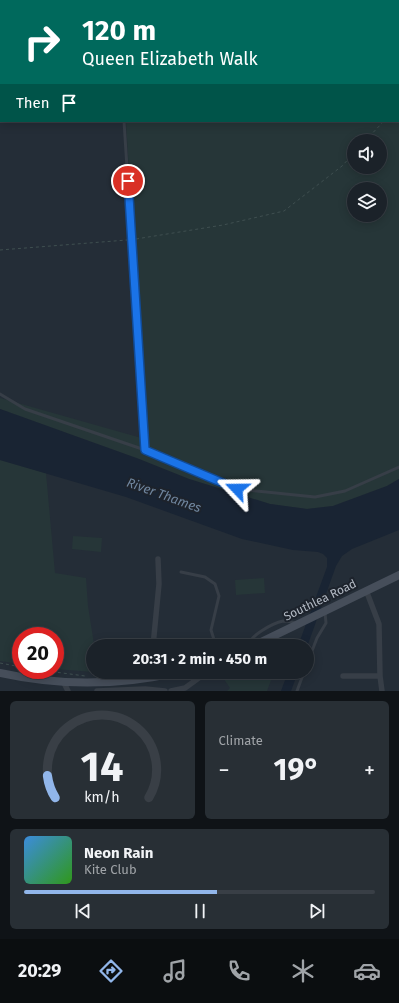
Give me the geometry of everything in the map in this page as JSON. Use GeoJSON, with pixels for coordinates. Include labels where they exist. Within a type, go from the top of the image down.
{"type":"FeatureCollection","features":[{"type":"Feature","properties":{"kind":"main road","name":"Southlea Road"},"geometry":{"type":"LineString","coordinates":[[268,639],[399,575]]}},
{"type":"Feature","properties":{"kind":"main road"},"geometry":{"type":"LineString","coordinates":[[0,673],[39,680],[64,682],[92,683],[120,679]]}},
{"type":"Feature","properties":{"kind":"street"},"geometry":{"type":"LineString","coordinates":[[154,639],[160,584],[158,558]]}},
{"type":"Feature","properties":{"kind":"street"},"geometry":{"type":"LineString","coordinates":[[366,590],[379,624],[380,676],[382,691]]}},
{"type":"Feature","properties":{"kind":"street"},"geometry":{"type":"LineString","coordinates":[[343,676],[380,676]]}},
{"type":"Feature","properties":{"kind":"street"},"geometry":{"type":"LineString","coordinates":[[170,691],[185,688],[197,679]]}},
{"type":"Feature","properties":{"kind":"street"},"geometry":{"type":"LineString","coordinates":[[64,682],[68,691]]}},
{"type":"Feature","properties":{"kind":"street"},"geometry":{"type":"LineString","coordinates":[[98,691],[130,688],[164,691]]}},
{"type":"Feature","properties":{"kind":"lane"},"geometry":{"type":"LineString","coordinates":[[124,122],[145,450]]}},
{"type":"Feature","properties":{"kind":"lane"},"geometry":{"type":"LineString","coordinates":[[0,394],[25,409],[145,450],[237,489],[315,497],[345,491],[399,468]]}},
{"type":"Feature","properties":{"kind":"lane"},"geometry":{"type":"LineString","coordinates":[[181,572],[205,577],[215,584],[219,596],[211,630],[214,639]]}},
{"type":"Feature","properties":{"kind":"lane"},"geometry":{"type":"LineString","coordinates":[[314,646],[326,623],[324,612]]}},
{"type":"Feature","properties":{"kind":"lane"},"geometry":{"type":"LineString","coordinates":[[251,639],[255,635],[282,622],[288,621],[299,624]]}},
{"type":"Feature","properties":{"kind":"lane"},"geometry":{"type":"LineString","coordinates":[[297,691],[301,679]]}},
{"type":"Feature","properties":{"kind":"path"},"geometry":{"type":"LineString","coordinates":[[372,134],[383,122]]}},
{"type":"Feature","properties":{"kind":"path"},"geometry":{"type":"LineString","coordinates":[[0,250],[132,240],[223,225],[284,210],[347,161]]}},
{"type":"Feature","properties":{"kind":"path"},"geometry":{"type":"LineString","coordinates":[[0,663],[12,665]]}},
{"type":"Feature","properties":{"kind":"path"},"geometry":{"type":"LineString","coordinates":[[64,673],[83,675],[92,683]]}},
{"type":"Feature","properties":{"kind":"shaded area"},"geometry":{"type":"Polygon","coordinates":[[[126,122],[399,122],[399,479],[387,486],[333,506],[307,509],[270,504],[189,479],[139,459],[0,409],[0,398],[145,439],[126,122]]]}},
{"type":"Feature","properties":{"kind":"shaded area"},"geometry":{"type":"Polygon","coordinates":[[[0,460],[46,473],[55,573],[86,578],[88,606],[93,639],[86,639],[86,671],[64,670],[64,627],[12,627],[12,663],[0,661],[0,460]]]}},
{"type":"Feature","properties":{"kind":"shaded area"},"geometry":{"type":"Polygon","coordinates":[[[73,536],[102,538],[101,552],[72,549],[73,536]]]}},
{"type":"Feature","properties":{"kind":"shaded area"},"geometry":{"type":"Polygon","coordinates":[[[264,578],[265,593],[236,595],[235,580],[264,578]]]}},
{"type":"Feature","properties":{"kind":"shaded area"},"geometry":{"type":"Polygon","coordinates":[[[224,679],[271,679],[267,691],[227,691],[230,688],[224,679]]]}},
{"type":"Feature","properties":{"kind":"water","name":"River Thames"},"geometry":{"type":"Polygon","coordinates":[[[0,409],[139,459],[189,479],[270,504],[307,509],[333,506],[387,486],[399,479],[399,530],[352,549],[342,556],[336,566],[310,639],[301,639],[327,567],[327,558],[323,554],[318,552],[293,550],[242,539],[126,497],[0,460],[0,409]]]}},
{"type":"Feature","properties":{"kind":"water"},"geometry":{"type":"Polygon","coordinates":[[[285,679],[295,679],[291,691],[281,691],[285,679]]]}},
{"type":"Feature","properties":{"kind":"route"},"geometry":{"type":"LineString","coordinates":[[128,181],[145,450],[237,489]]}}]}
